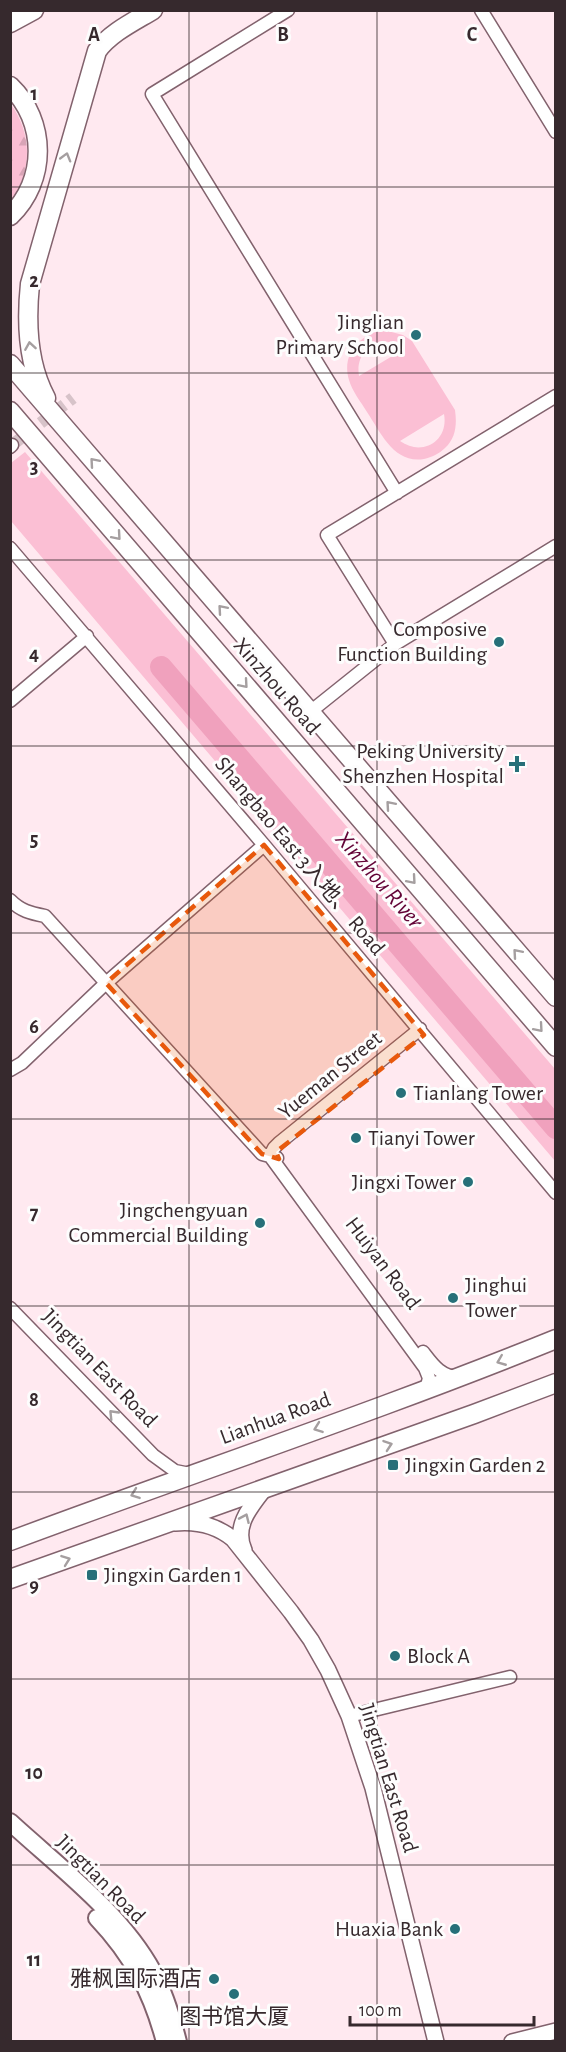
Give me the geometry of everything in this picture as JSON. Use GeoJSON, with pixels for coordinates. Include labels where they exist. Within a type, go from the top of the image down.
{"type":"FeatureCollection","features":[{"type":"Feature","properties":{"kind":"main road"},"geometry":{"type":"LineString","coordinates":[[10,23],[34,10]]}},
{"type":"Feature","properties":{"kind":"main road"},"geometry":{"type":"LineString","coordinates":[[58,420],[44,394],[34,366],[27,312],[30,284],[97,51],[113,35],[153,10]]}},
{"type":"Feature","properties":{"kind":"main road"},"geometry":{"type":"LineString","coordinates":[[10,86],[28,109],[38,144],[38,163],[33,181],[22,203],[10,216]]}},
{"type":"Feature","properties":{"kind":"main road","name":"Xinzhou Road"},"geometry":{"type":"LineString","coordinates":[[10,364],[555,997]]}},
{"type":"Feature","properties":{"kind":"main road","name":"Xinzhou Road"},"geometry":{"type":"LineString","coordinates":[[10,411],[17,423],[555,1047]]}},
{"type":"Feature","properties":{"kind":"main road","name":"Lianhua Road"},"geometry":{"type":"LineString","coordinates":[[10,1541],[426,1390],[555,1339]]}},
{"type":"Feature","properties":{"kind":"main road"},"geometry":{"type":"LineString","coordinates":[[10,1580],[553,1385]]}},
{"type":"Feature","properties":{"kind":"main road","name":"Jingtian Road"},"geometry":{"type":"LineString","coordinates":[[10,1822],[107,1912],[132,1941],[153,1972],[178,2042]]}},
{"type":"Feature","properties":{"kind":"main road","name":"Jingtian Road"},"geometry":{"type":"LineString","coordinates":[[10,1838],[95,1915],[126,1952],[147,1988],[165,2042]]}},
{"type":"Feature","properties":{"kind":"street"},"geometry":{"type":"LineString","coordinates":[[288,10],[152,94],[397,493]]}},
{"type":"Feature","properties":{"kind":"street"},"geometry":{"type":"LineString","coordinates":[[481,10],[555,132]]}},
{"type":"Feature","properties":{"kind":"street"},"geometry":{"type":"LineString","coordinates":[[394,644],[327,535],[555,396]]}},
{"type":"Feature","properties":{"kind":"street"},"geometry":{"type":"LineString","coordinates":[[310,712],[394,644],[555,546]]}},
{"type":"Feature","properties":{"kind":"street","name":"Shangbao East 3入地、 Road"},"geometry":{"type":"LineString","coordinates":[[10,548],[264,845],[555,1193]]}},
{"type":"Feature","properties":{"kind":"street"},"geometry":{"type":"LineString","coordinates":[[10,701],[87,636]]}},
{"type":"Feature","properties":{"kind":"street"},"geometry":{"type":"LineString","coordinates":[[10,1070],[22,1064],[106,982],[264,845]]}},
{"type":"Feature","properties":{"kind":"street"},"geometry":{"type":"LineString","coordinates":[[10,900],[19,908],[45,916],[262,1154],[274,1158]]}},
{"type":"Feature","properties":{"kind":"street","name":"Yueman Street"},"geometry":{"type":"LineString","coordinates":[[274,1158],[274,1148],[279,1143],[422,1032]]}},
{"type":"Feature","properties":{"kind":"street","name":"Huiyan Road"},"geometry":{"type":"LineString","coordinates":[[274,1158],[434,1366],[450,1376],[463,1376]]}},
{"type":"Feature","properties":{"kind":"street","name":"Huiyan Road"},"geometry":{"type":"LineString","coordinates":[[274,1158],[425,1368],[429,1378],[426,1390]]}},
{"type":"Feature","properties":{"kind":"street","name":"Jingtian East Road"},"geometry":{"type":"LineString","coordinates":[[10,1308],[153,1455],[174,1471],[190,1474]]}},
{"type":"Feature","properties":{"kind":"street"},"geometry":{"type":"LineString","coordinates":[[245,1552],[240,1539],[241,1527],[249,1509],[265,1488]]}},
{"type":"Feature","properties":{"kind":"street","name":"Jingtian East Road"},"geometry":{"type":"LineString","coordinates":[[165,1525],[188,1522],[215,1528],[233,1539],[311,1640],[335,1685],[349,1716],[373,1788],[436,2042]]}},
{"type":"Feature","properties":{"kind":"street"},"geometry":{"type":"LineString","coordinates":[[349,1716],[510,1677]]}},
{"type":"Feature","properties":{"kind":"street"},"geometry":{"type":"LineString","coordinates":[[512,2042],[555,2031]]}},
{"type":"Feature","properties":{"kind":"highlighted area"},"geometry":{"type":"Polygon","coordinates":[[[264,845],[424,1035],[276,1152],[279,1159],[262,1154],[106,983],[264,845]]]}},
{"type":"Feature","properties":{"kind":"green space"},"geometry":{"type":"Polygon","coordinates":[[[10,103],[23,126],[27,151],[23,176],[11,199],[10,103]]]}},
{"type":"Feature","properties":{"kind":"green space"},"geometry":{"type":"Polygon","coordinates":[[[384,330],[403,335],[412,341],[455,410],[454,435],[449,444],[435,455],[424,459],[414,459],[396,452],[383,437],[352,388],[347,371],[350,354],[360,341],[375,332],[384,330]],[[384,341],[367,349],[364,353],[359,364],[359,376],[404,349],[398,344],[384,341]],[[444,414],[400,441],[408,446],[417,447],[432,444],[442,432],[444,414]]]}},
{"type":"Feature","properties":{"kind":"green space"},"geometry":{"type":"Polygon","coordinates":[[[25,452],[555,1069],[555,1161],[11,521],[11,463],[25,452]]]}},
{"type":"Feature","properties":{"kind":"waterway","name":"Xinzhou River"},"geometry":{"type":"LineString","coordinates":[[161,667],[556,1128]]}},
{"type":"Feature","properties":{"kind":"tunnel"},"geometry":{"type":"LineString","coordinates":[[12,445],[73,398]]}},
{"type":"Feature","properties":{"kind":"place","name":"Jinglian Primary School"},"geometry":{"type":"Point","coordinates":[416,335]}},
{"type":"Feature","properties":{"kind":"place","name":"Composive Function Building"},"geometry":{"type":"Point","coordinates":[499,642]}},
{"type":"Feature","properties":{"kind":"place","name":"Peking University Shenzhen Hospital"},"geometry":{"type":"Point","coordinates":[517,764]}},
{"type":"Feature","properties":{"kind":"place","name":"Tianlang Tower"},"geometry":{"type":"Point","coordinates":[401,1093]}},
{"type":"Feature","properties":{"kind":"place","name":"Tianyi Tower"},"geometry":{"type":"Point","coordinates":[356,1138]}},
{"type":"Feature","properties":{"kind":"place","name":"Jingxi Tower"},"geometry":{"type":"Point","coordinates":[468,1182]}},
{"type":"Feature","properties":{"kind":"place","name":"Jingchengyuan Commercial Building"},"geometry":{"type":"Point","coordinates":[260,1223]}},
{"type":"Feature","properties":{"kind":"place","name":"Jinghui Tower"},"geometry":{"type":"Point","coordinates":[453,1298]}},
{"type":"Feature","properties":{"kind":"place","name":"Jingxin Garden 2"},"geometry":{"type":"Point","coordinates":[393,1465]}},
{"type":"Feature","properties":{"kind":"place","name":"Jingxin Garden 1"},"geometry":{"type":"Point","coordinates":[92,1575]}},
{"type":"Feature","properties":{"kind":"place","name":"Block A"},"geometry":{"type":"Point","coordinates":[395,1656]}},
{"type":"Feature","properties":{"kind":"place","name":"Huaxia Bank"},"geometry":{"type":"Point","coordinates":[455,1929]}},
{"type":"Feature","properties":{"kind":"place","name":"雅枫国际酒店"},"geometry":{"type":"Point","coordinates":[214,1979]}},
{"type":"Feature","properties":{"kind":"place","name":"图书馆大厦"},"geometry":{"type":"Point","coordinates":[234,1994]}}]}
